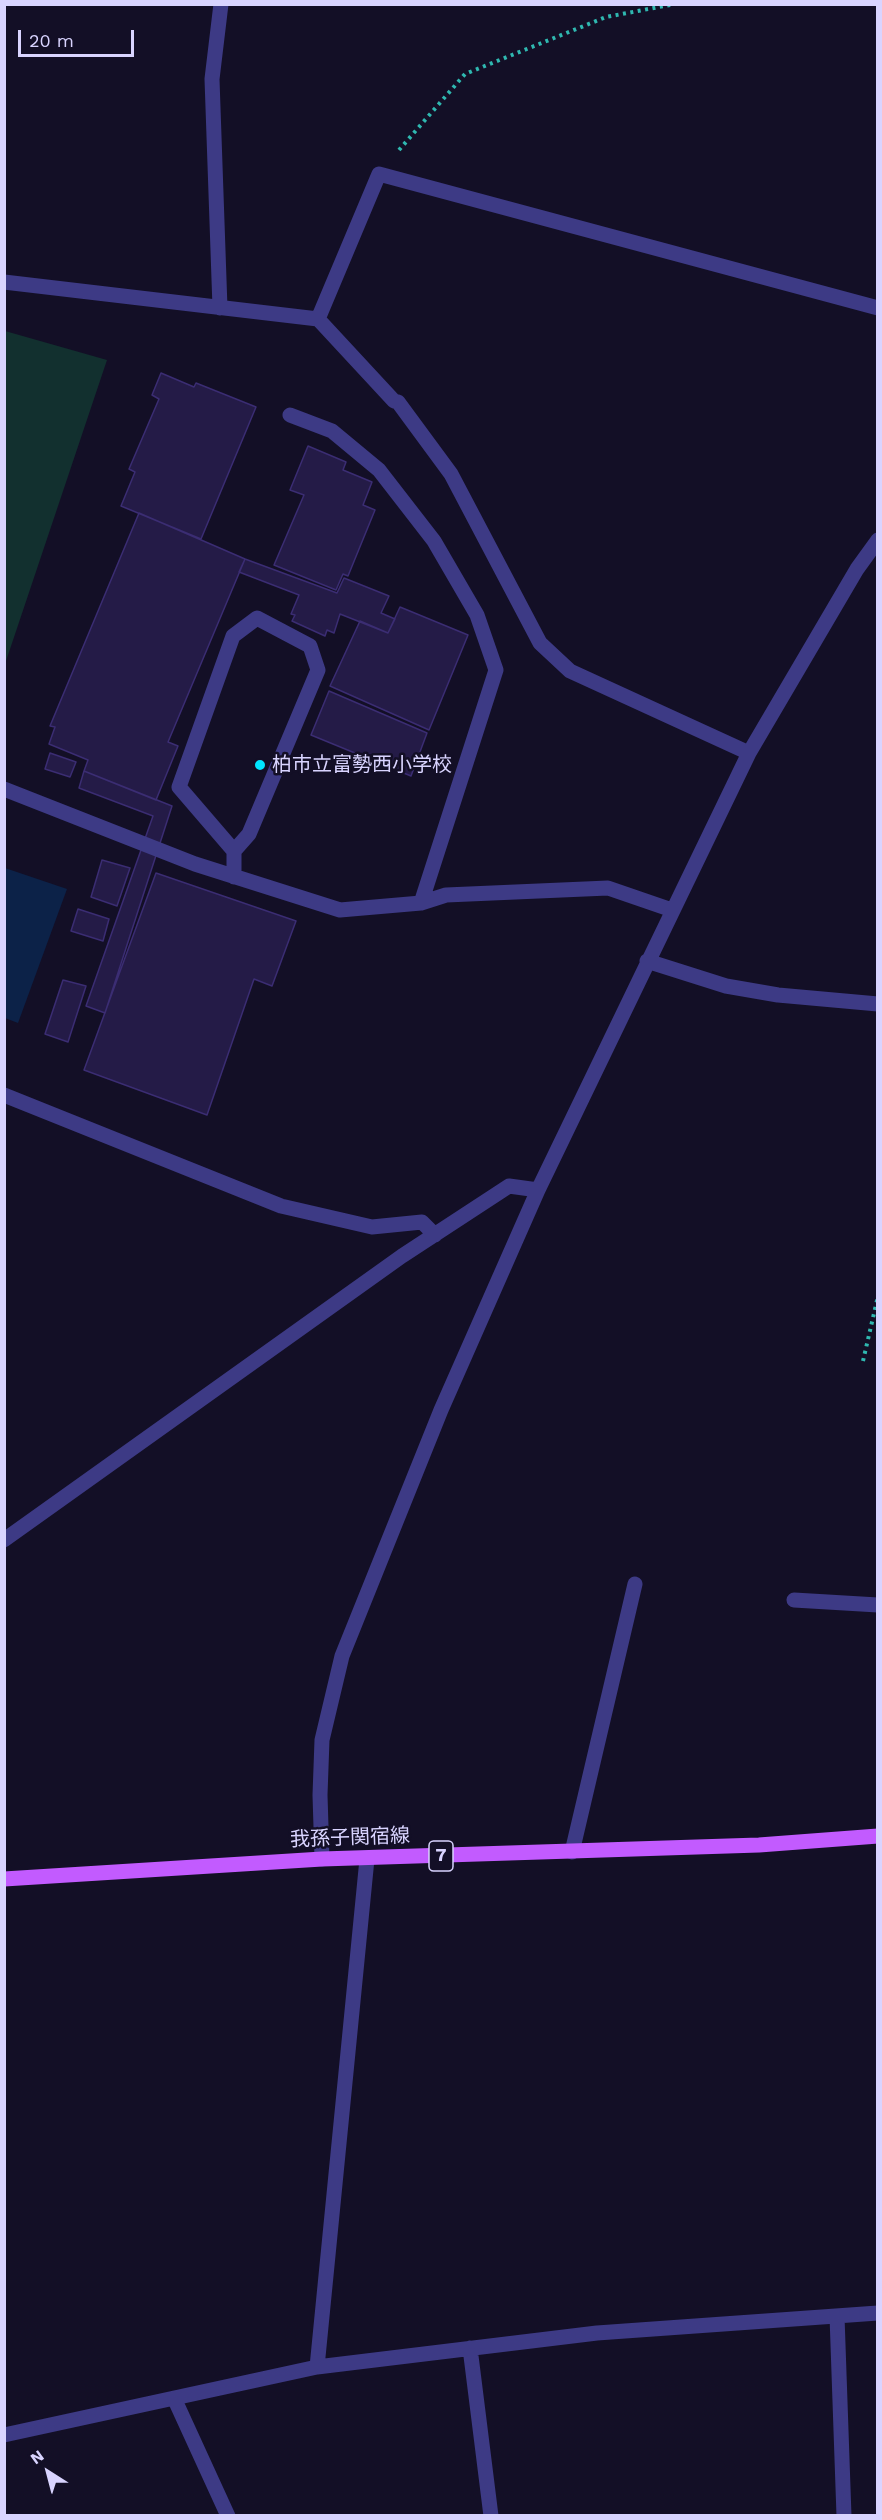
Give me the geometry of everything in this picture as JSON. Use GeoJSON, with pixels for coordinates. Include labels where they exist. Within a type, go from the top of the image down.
{"type":"FeatureCollection","features":[{"type":"Feature","properties":{"kind":"main road","name":"我孫子関宿線"},"geometry":{"type":"LineString","coordinates":[[4,1879],[322,1859],[759,1845],[878,1836]]}},
{"type":"Feature","properties":{"kind":"street"},"geometry":{"type":"LineString","coordinates":[[220,308],[212,79],[221,4]]}},
{"type":"Feature","properties":{"kind":"street"},"geometry":{"type":"LineString","coordinates":[[318,319],[379,174],[878,308]]}},
{"type":"Feature","properties":{"kind":"street"},"geometry":{"type":"LineString","coordinates":[[4,282],[318,319],[398,402],[451,474],[540,644],[570,671],[748,753]]}},
{"type":"Feature","properties":{"kind":"street"},"geometry":{"type":"LineString","coordinates":[[290,415],[332,431],[379,470],[439,550],[477,615],[496,670],[421,903]]}},
{"type":"Feature","properties":{"kind":"street"},"geometry":{"type":"LineString","coordinates":[[322,1859],[320,1795],[322,1740],[342,1656],[441,1410],[538,1190],[748,753],[857,569],[878,540]]}},
{"type":"Feature","properties":{"kind":"street"},"geometry":{"type":"LineString","coordinates":[[234,851],[249,834],[318,670],[310,646],[257,618],[233,636],[179,787],[234,851],[234,877]]}},
{"type":"Feature","properties":{"kind":"street"},"geometry":{"type":"LineString","coordinates":[[4,789],[195,864],[340,910],[421,903],[446,895],[608,888],[672,910]]}},
{"type":"Feature","properties":{"kind":"street"},"geometry":{"type":"LineString","coordinates":[[647,961],[726,986],[778,995],[878,1004]]}},
{"type":"Feature","properties":{"kind":"street"},"geometry":{"type":"LineString","coordinates":[[4,1095],[281,1206],[372,1227],[422,1222],[435,1235]]}},
{"type":"Feature","properties":{"kind":"street"},"geometry":{"type":"LineString","coordinates":[[4,1540],[402,1256],[509,1186],[538,1190]]}},
{"type":"Feature","properties":{"kind":"street"},"geometry":{"type":"LineString","coordinates":[[572,1852],[635,1584]]}},
{"type":"Feature","properties":{"kind":"street"},"geometry":{"type":"LineString","coordinates":[[795,1599],[878,1605]]}},
{"type":"Feature","properties":{"kind":"street"},"geometry":{"type":"LineString","coordinates":[[316,2367],[367,1859]]}},
{"type":"Feature","properties":{"kind":"street"},"geometry":{"type":"LineString","coordinates":[[4,2435],[316,2367],[597,2332],[878,2313]]}},
{"type":"Feature","properties":{"kind":"street"},"geometry":{"type":"LineString","coordinates":[[837,2316],[844,2516]]}},
{"type":"Feature","properties":{"kind":"street"},"geometry":{"type":"LineString","coordinates":[[470,2348],[491,2516]]}},
{"type":"Feature","properties":{"kind":"street"},"geometry":{"type":"LineString","coordinates":[[174,2398],[228,2516]]}},
{"type":"Feature","properties":{"kind":"path"},"geometry":{"type":"LineString","coordinates":[[379,174],[465,74],[606,17],[675,4]]}},
{"type":"Feature","properties":{"kind":"path"},"geometry":{"type":"LineString","coordinates":[[863,1361],[878,1296]]}},
{"type":"Feature","properties":{"kind":"green space"},"geometry":{"type":"Polygon","coordinates":[[[4,331],[107,360],[5,664],[4,331]]]}},
{"type":"Feature","properties":{"kind":"water"},"geometry":{"type":"Polygon","coordinates":[[[5,868],[67,889],[18,1023],[5,1018],[5,868]]]}},
{"type":"Feature","properties":{"kind":"building"},"geometry":{"type":"Polygon","coordinates":[[[161,373],[194,387],[196,383],[256,407],[201,539],[121,506],[135,472],[129,469],[159,399],[152,395],[161,373]]]}},
{"type":"Feature","properties":{"kind":"building"},"geometry":{"type":"Polygon","coordinates":[[[308,446],[346,462],[343,470],[372,482],[363,505],[375,510],[348,576],[343,574],[336,590],[274,565],[304,495],[290,490],[308,446]]]}},
{"type":"Feature","properties":{"kind":"building"},"geometry":{"type":"Polygon","coordinates":[[[139,513],[245,559],[168,742],[178,746],[156,800],[84,771],[88,760],[49,744],[55,727],[50,726],[139,513]]]}},
{"type":"Feature","properties":{"kind":"building"},"geometry":{"type":"Polygon","coordinates":[[[245,559],[337,593],[344,578],[389,596],[381,613],[395,619],[388,633],[340,614],[334,633],[327,630],[325,636],[292,621],[295,615],[291,614],[299,595],[239,572],[245,559]]]}},
{"type":"Feature","properties":{"kind":"building"},"geometry":{"type":"Polygon","coordinates":[[[400,607],[468,635],[429,730],[330,686],[360,621],[388,633],[400,607]]]}},
{"type":"Feature","properties":{"kind":"building"},"geometry":{"type":"Polygon","coordinates":[[[329,691],[427,733],[411,776],[311,735],[329,691]]]}},
{"type":"Feature","properties":{"kind":"building"},"geometry":{"type":"Polygon","coordinates":[[[50,753],[76,762],[70,777],[45,769],[50,753]]]}},
{"type":"Feature","properties":{"kind":"building"},"geometry":{"type":"Polygon","coordinates":[[[84,771],[172,806],[105,1013],[86,1006],[153,816],[79,788],[84,771]]]}},
{"type":"Feature","properties":{"kind":"building"},"geometry":{"type":"Polygon","coordinates":[[[102,860],[130,868],[117,906],[91,897],[102,860]]]}},
{"type":"Feature","properties":{"kind":"building"},"geometry":{"type":"Polygon","coordinates":[[[156,873],[296,921],[272,986],[254,979],[207,1115],[84,1070],[156,873]]]}},
{"type":"Feature","properties":{"kind":"building"},"geometry":{"type":"Polygon","coordinates":[[[78,909],[109,919],[103,941],[71,931],[78,909]]]}},
{"type":"Feature","properties":{"kind":"building"},"geometry":{"type":"Polygon","coordinates":[[[63,980],[86,986],[68,1042],[45,1034],[63,980]]]}},
{"type":"Feature","properties":{"kind":"place","name":"柏市立富勢西小学校"},"geometry":{"type":"Point","coordinates":[260,765]}}]}
